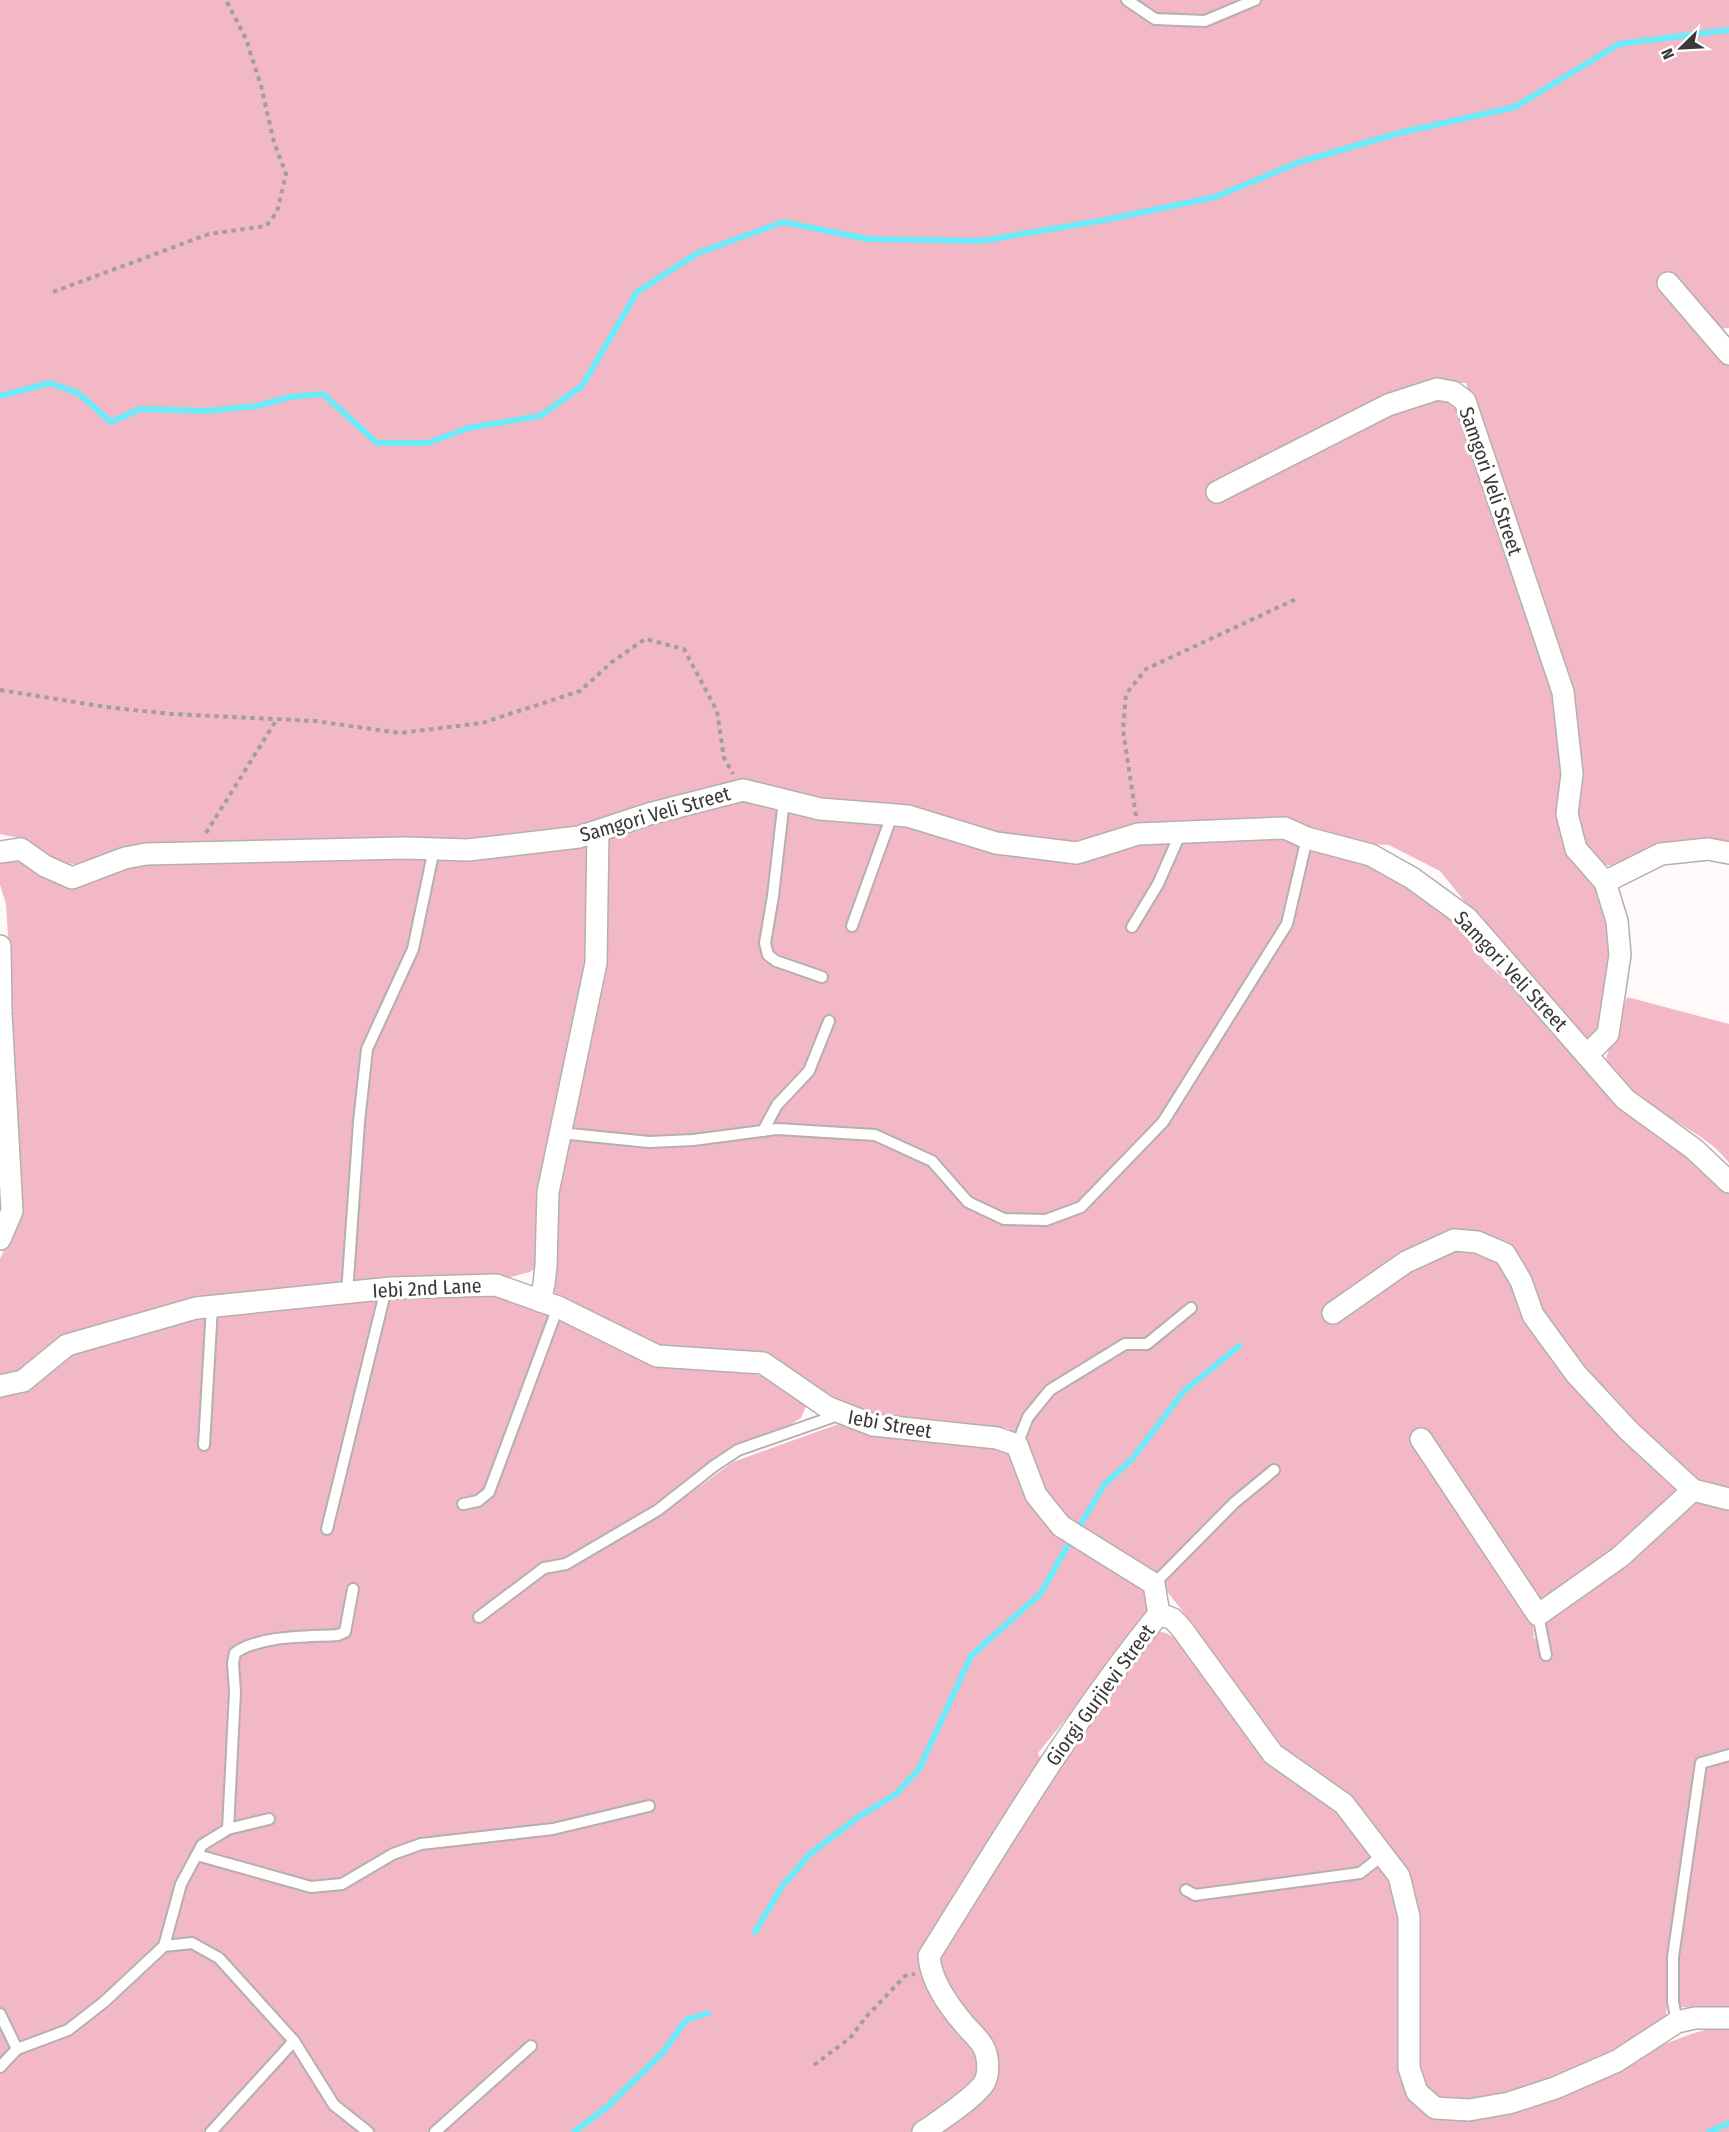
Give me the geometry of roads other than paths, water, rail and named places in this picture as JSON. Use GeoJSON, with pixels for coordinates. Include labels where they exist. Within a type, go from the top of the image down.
{"type":"FeatureCollection","features":[{"type":"Feature","properties":{"kind":"street"},"geometry":{"type":"LineString","coordinates":[[1668,283],[1729,354]]}},
{"type":"Feature","properties":{"kind":"street","name":"Samgori Veli Street"},"geometry":{"type":"LineString","coordinates":[[1217,492],[1388,405],[1437,388],[1453,392],[1465,400],[1563,692],[1572,774],[1567,814],[1576,849],[1605,882],[1617,921],[1620,955],[1608,1034],[1587,1055]]}},
{"type":"Feature","properties":{"kind":"street","name":"Samgori Veli Street"},"geometry":{"type":"LineString","coordinates":[[0,852],[21,849],[45,866],[72,878],[125,858],[146,854],[405,848],[468,850],[579,837],[649,814],[742,790],[820,809],[908,816],[996,843],[1077,854],[1138,834],[1285,828],[1307,838],[1371,855],[1412,878],[1467,918],[1625,1099],[1694,1149],[1729,1182]]}},
{"type":"Feature","properties":{"kind":"street"},"geometry":{"type":"LineString","coordinates":[[549,1304],[544,1284],[548,1192],[596,963],[598,831]]}},
{"type":"Feature","properties":{"kind":"street"},"geometry":{"type":"LineString","coordinates":[[1605,882],[1661,854],[1708,849],[1729,853]]}},
{"type":"Feature","properties":{"kind":"street"},"geometry":{"type":"LineString","coordinates":[[0,946],[1,1014],[12,1211],[0,1239]]}},
{"type":"Feature","properties":{"kind":"street"},"geometry":{"type":"LineString","coordinates":[[1333,1313],[1406,1262],[1454,1240],[1477,1242],[1505,1254],[1521,1281],[1533,1315],[1576,1374],[1629,1431],[1693,1490],[1729,1499]]}},
{"type":"Feature","properties":{"kind":"street","name":"Iebi 2nd Lane"},"geometry":{"type":"LineString","coordinates":[[0,1386],[23,1380],[66,1345],[196,1308],[386,1289],[496,1285],[549,1304],[657,1356],[763,1363],[827,1407],[843,1413]]}},
{"type":"Feature","properties":{"kind":"street","name":"Iebi Street"},"geometry":{"type":"LineString","coordinates":[[843,1413],[873,1425],[997,1438],[1017,1445]]}},
{"type":"Feature","properties":{"kind":"street"},"geometry":{"type":"LineString","coordinates":[[1421,1439],[1539,1615],[1620,1557],[1693,1490]]}},
{"type":"Feature","properties":{"kind":"street"},"geometry":{"type":"LineString","coordinates":[[1017,1445],[1036,1495],[1061,1526],[1154,1584],[1159,1614]]}},
{"type":"Feature","properties":{"kind":"street","name":"Giorgi Gurjievi Street"},"geometry":{"type":"LineString","coordinates":[[923,2132],[984,2085],[988,2069],[984,2047],[960,2019],[937,1985],[930,1969],[929,1956],[1045,1771],[1118,1664],[1159,1614],[1173,1619],[1182,1629],[1273,1754],[1344,1804],[1399,1876],[1409,1917],[1409,2068],[1417,2092],[1435,2108],[1469,2110],[1509,2103],[1555,2088],[1617,2061],[1677,2022],[1729,2018]]}},
{"type":"Feature","properties":{"kind":"lane"},"geometry":{"type":"LineString","coordinates":[[1127,0],[1155,19],[1205,21],[1255,0]]}},
{"type":"Feature","properties":{"kind":"lane"},"geometry":{"type":"LineString","coordinates":[[784,800],[765,943],[768,955],[776,961],[822,977]]}},
{"type":"Feature","properties":{"kind":"lane"},"geometry":{"type":"LineString","coordinates":[[852,926],[892,815]]}},
{"type":"Feature","properties":{"kind":"lane"},"geometry":{"type":"LineString","coordinates":[[1132,927],[1158,884],[1181,832]]}},
{"type":"Feature","properties":{"kind":"lane"},"geometry":{"type":"LineString","coordinates":[[560,1133],[649,1142],[693,1140],[777,1129],[875,1135],[933,1161],[968,1202],[1004,1219],[1046,1220],[1081,1208],[1163,1122],[1287,924],[1307,838]]}},
{"type":"Feature","properties":{"kind":"lane"},"geometry":{"type":"LineString","coordinates":[[347,1293],[359,1122],[367,1049],[413,949],[434,849]]}},
{"type":"Feature","properties":{"kind":"lane"},"geometry":{"type":"LineString","coordinates":[[763,1131],[777,1105],[809,1071],[829,1021]]}},
{"type":"Feature","properties":{"kind":"lane"},"geometry":{"type":"LineString","coordinates":[[327,1529],[386,1289]]}},
{"type":"Feature","properties":{"kind":"lane"},"geometry":{"type":"LineString","coordinates":[[463,1504],[478,1501],[489,1492],[549,1304]]}},
{"type":"Feature","properties":{"kind":"lane"},"geometry":{"type":"LineString","coordinates":[[204,1445],[212,1307]]}},
{"type":"Feature","properties":{"kind":"lane"},"geometry":{"type":"LineString","coordinates":[[1017,1445],[1028,1417],[1050,1390],[1125,1344],[1147,1344],[1191,1308]]}},
{"type":"Feature","properties":{"kind":"lane","name":"Iebi Street"},"geometry":{"type":"LineString","coordinates":[[479,1617],[544,1568],[566,1564],[658,1510],[738,1450],[843,1413]]}},
{"type":"Feature","properties":{"kind":"lane"},"geometry":{"type":"LineString","coordinates":[[1154,1584],[1234,1503],[1274,1470]]}},
{"type":"Feature","properties":{"kind":"lane"},"geometry":{"type":"LineString","coordinates":[[228,1829],[235,1653],[244,1646],[261,1641],[338,1635],[345,1632],[353,1589]]}},
{"type":"Feature","properties":{"kind":"lane"},"geometry":{"type":"LineString","coordinates":[[1539,1615],[1546,1655]]}},
{"type":"Feature","properties":{"kind":"lane"},"geometry":{"type":"LineString","coordinates":[[1677,2022],[1673,2002],[1673,1957],[1701,1763],[1729,1755]]}},
{"type":"Feature","properties":{"kind":"lane"},"geometry":{"type":"LineString","coordinates":[[197,1855],[312,1887],[342,1884],[393,1854],[421,1844],[553,1830],[650,1806]]}},
{"type":"Feature","properties":{"kind":"lane"},"geometry":{"type":"LineString","coordinates":[[0,2067],[17,2049],[68,2030],[104,2002],[164,1946],[181,1884],[202,1845],[228,1829],[269,1819]]}},
{"type":"Feature","properties":{"kind":"lane"},"geometry":{"type":"LineString","coordinates":[[1186,1890],[1195,1895],[1360,1873],[1383,1855]]}},
{"type":"Feature","properties":{"kind":"lane"},"geometry":{"type":"LineString","coordinates":[[164,1946],[192,1943],[219,1958],[294,2041],[334,2105],[368,2132]]}},
{"type":"Feature","properties":{"kind":"lane"},"geometry":{"type":"LineString","coordinates":[[0,2014],[17,2049]]}},
{"type":"Feature","properties":{"kind":"lane"},"geometry":{"type":"LineString","coordinates":[[211,2132],[294,2041]]}},
{"type":"Feature","properties":{"kind":"lane"},"geometry":{"type":"LineString","coordinates":[[435,2132],[531,2046]]}},
{"type":"Feature","properties":{"kind":"waterway"},"geometry":{"type":"LineString","coordinates":[[0,396],[50,383],[78,393],[111,422],[140,409],[207,411],[257,406],[290,397],[323,394],[377,443],[428,443],[468,428],[540,416],[582,386],[637,292],[698,253],[783,222],[868,239],[981,241],[1105,220],[1215,197],[1300,162],[1399,133],[1515,107],[1619,44],[1729,30]]}},
{"type":"Feature","properties":{"kind":"waterway"},"geometry":{"type":"LineString","coordinates":[[1082,1522],[1104,1485],[1132,1459],[1184,1391],[1239,1346]]}},
{"type":"Feature","properties":{"kind":"waterway"},"geometry":{"type":"LineString","coordinates":[[755,1932],[783,1885],[810,1854],[858,1817],[896,1794],[919,1769],[971,1656],[1041,1593],[1067,1547]]}},
{"type":"Feature","properties":{"kind":"waterway"},"geometry":{"type":"LineString","coordinates":[[574,2132],[607,2107],[664,2051],[686,2020],[708,2013]]}},
{"type":"Feature","properties":{"kind":"waterway"},"geometry":{"type":"LineString","coordinates":[[1709,2132],[1729,2123]]}}]}
